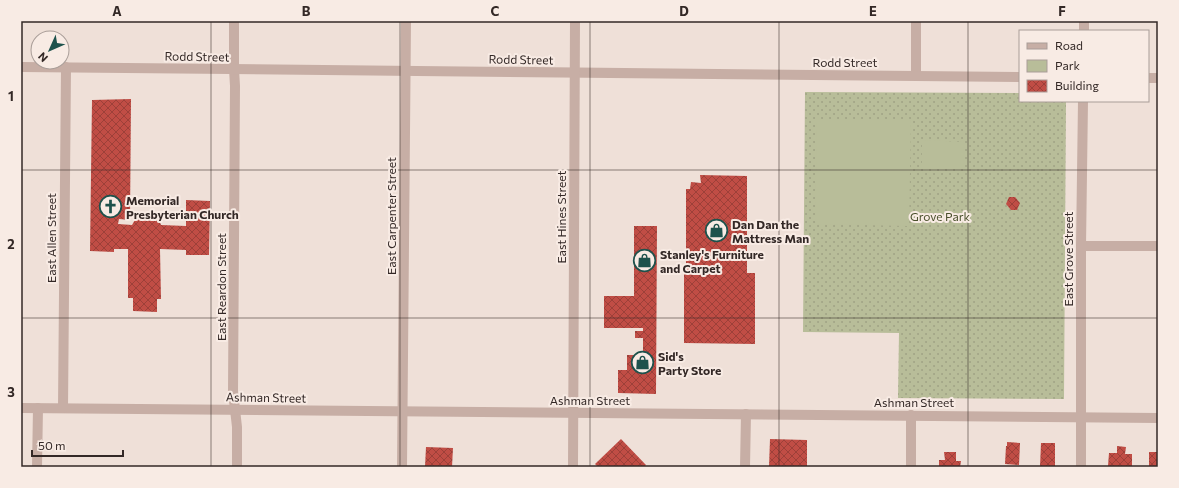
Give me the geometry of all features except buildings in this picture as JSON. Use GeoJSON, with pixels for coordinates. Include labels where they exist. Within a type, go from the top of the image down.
{"type":"FeatureCollection","features":[{"type":"Feature","properties":{"kind":"street","name":"East Reardon Street"},"geometry":{"type":"LineString","coordinates":[[234,21],[233,392],[237,427],[237,467]]}},
{"type":"Feature","properties":{"kind":"street","name":"East Carpenter Street"},"geometry":{"type":"LineString","coordinates":[[402,467],[406,21]]}},
{"type":"Feature","properties":{"kind":"street","name":"East Hines Street"},"geometry":{"type":"LineString","coordinates":[[573,467],[575,21]]}},
{"type":"Feature","properties":{"kind":"street"},"geometry":{"type":"LineString","coordinates":[[916,21],[916,76]]}},
{"type":"Feature","properties":{"kind":"street","name":"Rodd Street"},"geometry":{"type":"LineString","coordinates":[[70,67],[1019,77]]}},
{"type":"Feature","properties":{"kind":"street","name":"East Allen Street"},"geometry":{"type":"LineString","coordinates":[[63,408],[66,70]]}},
{"type":"Feature","properties":{"kind":"street","name":"East Grove Street"},"geometry":{"type":"LineString","coordinates":[[1081,467],[1081,246],[1083,102]]}},
{"type":"Feature","properties":{"kind":"street"},"geometry":{"type":"LineString","coordinates":[[1081,246],[1158,246]]}},
{"type":"Feature","properties":{"kind":"street","name":"Ashman Street"},"geometry":{"type":"LineString","coordinates":[[21,408],[1158,418]]}},
{"type":"Feature","properties":{"kind":"street"},"geometry":{"type":"LineString","coordinates":[[37,467],[38,408]]}},
{"type":"Feature","properties":{"kind":"street"},"geometry":{"type":"LineString","coordinates":[[745,467],[746,414]]}},
{"type":"Feature","properties":{"kind":"street"},"geometry":{"type":"LineString","coordinates":[[911,415],[911,467]]}},
{"type":"Feature","properties":{"kind":"green space","name":"Grove Park"},"geometry":{"type":"Polygon","coordinates":[[[805,92],[1019,93],[1019,102],[1066,102],[1064,399],[898,398],[899,333],[803,332],[805,92]]]}},
{"type":"Feature","properties":{"kind":"green space"},"geometry":{"type":"Polygon","coordinates":[[[817,119],[911,119],[909,226],[815,224],[817,119]]]}},
{"type":"Feature","properties":{"kind":"green space"},"geometry":{"type":"Polygon","coordinates":[[[922,140],[964,142],[964,169],[922,169],[922,140]]]}},
{"type":"Feature","properties":{"kind":"place","name":"Memorial Presbyterian Church"},"geometry":{"type":"Point","coordinates":[111,207]}},
{"type":"Feature","properties":{"kind":"place","name":"Dan Dan the Mattress Man"},"geometry":{"type":"Point","coordinates":[717,231]}},
{"type":"Feature","properties":{"kind":"place","name":"Stanley's Furniture and Carpet"},"geometry":{"type":"Point","coordinates":[645,261]}},
{"type":"Feature","properties":{"kind":"place","name":"Sid's Party Store"},"geometry":{"type":"Point","coordinates":[642,363]}}]}
